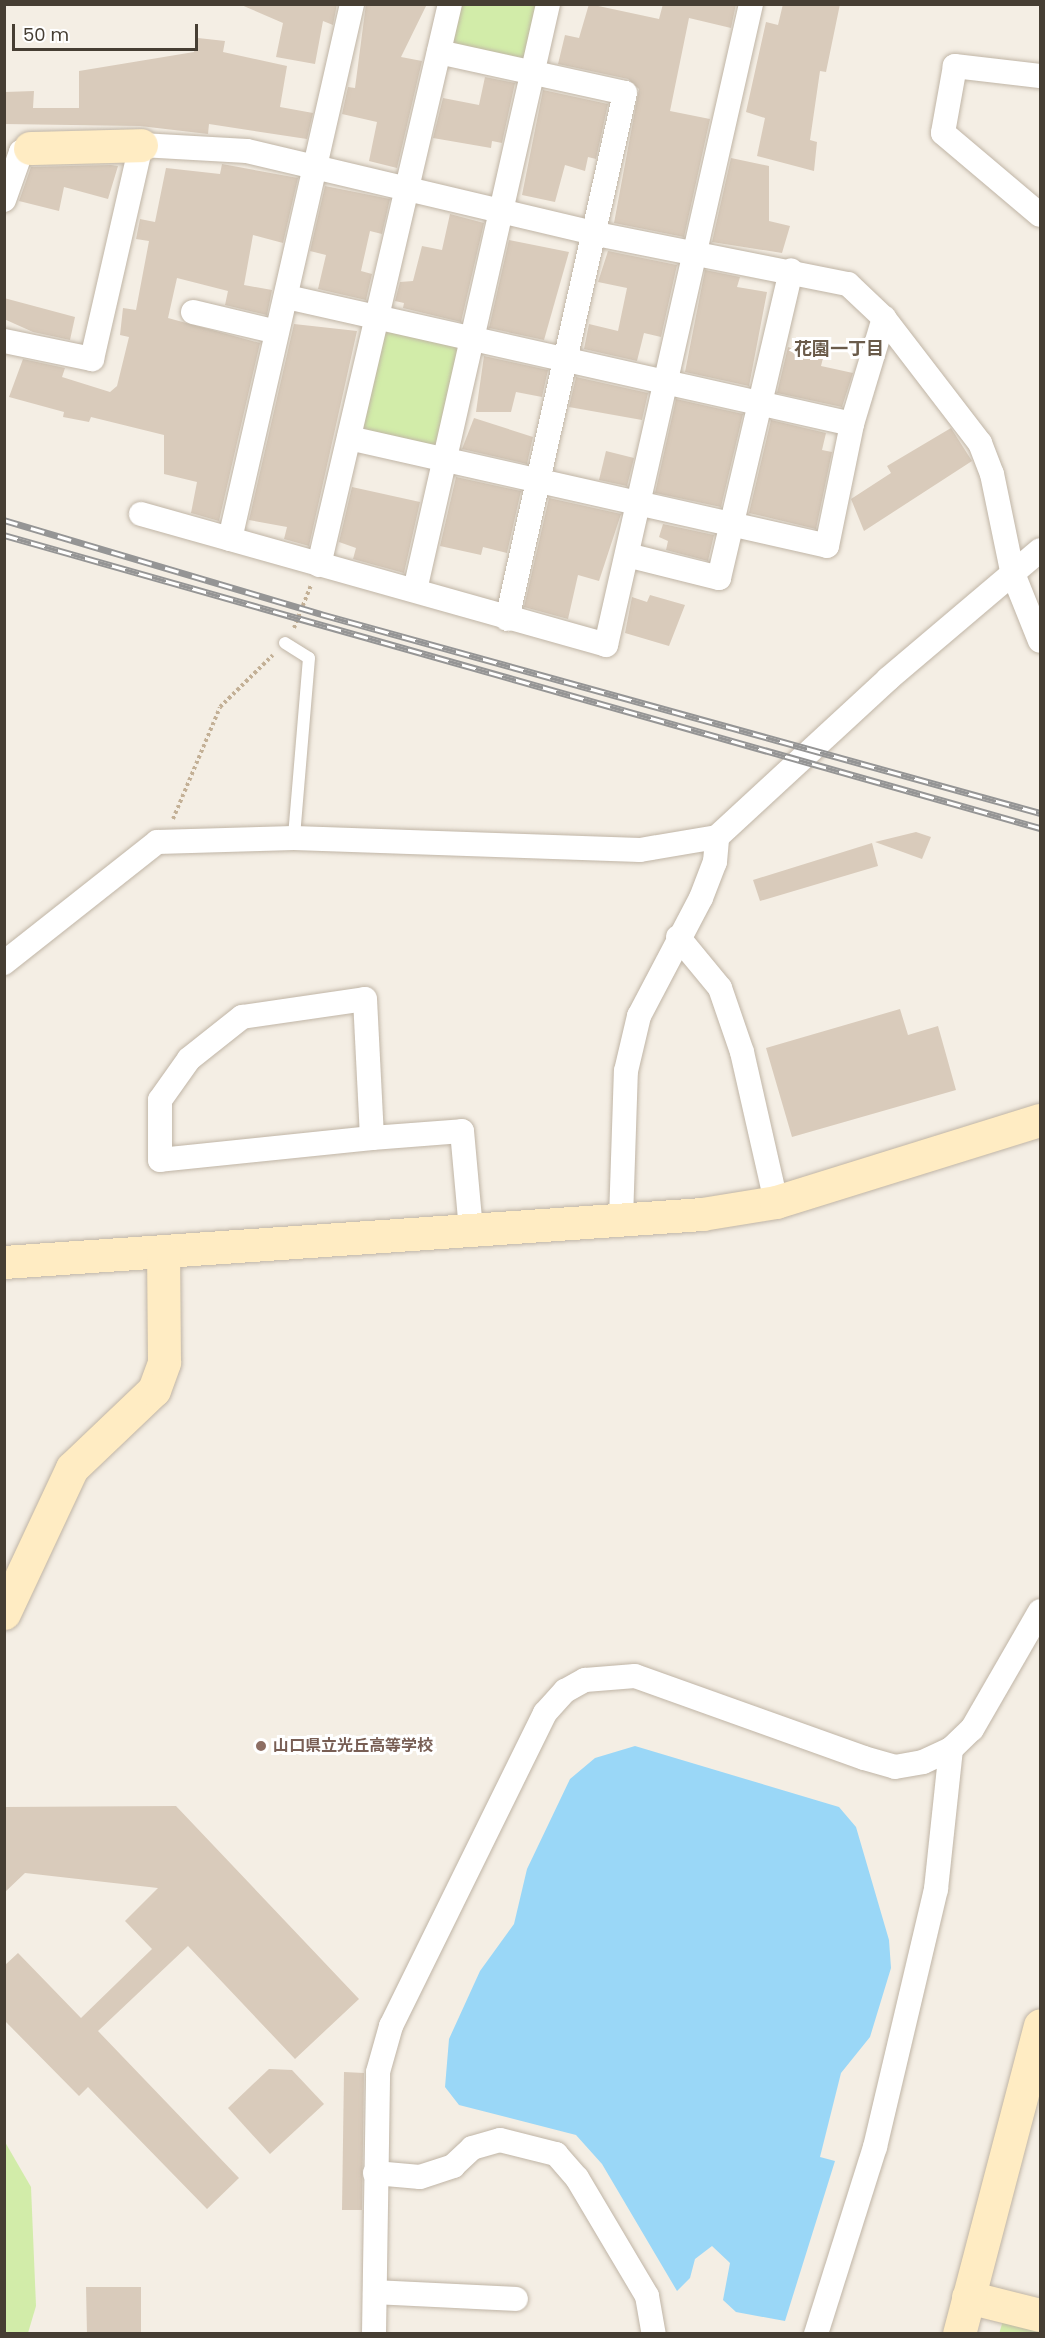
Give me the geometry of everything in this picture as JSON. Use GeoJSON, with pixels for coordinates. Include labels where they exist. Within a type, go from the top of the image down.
{"type":"FeatureCollection","features":[{"type":"Feature","properties":{"kind":"street"},"geometry":{"type":"LineString","coordinates":[[230,539],[352,4]]}},
{"type":"Feature","properties":{"kind":"street"},"geometry":{"type":"LineString","coordinates":[[319,565],[450,4]]}},
{"type":"Feature","properties":{"kind":"street"},"geometry":{"type":"LineString","coordinates":[[415,590],[548,4]]}},
{"type":"Feature","properties":{"kind":"street"},"geometry":{"type":"LineString","coordinates":[[141,514],[415,590],[507,619],[606,645],[751,4]]}},
{"type":"Feature","properties":{"kind":"street"},"geometry":{"type":"LineString","coordinates":[[439,52],[532,75],[625,93],[597,234],[507,619]]}},
{"type":"Feature","properties":{"kind":"street"},"geometry":{"type":"LineString","coordinates":[[1041,76],[956,66],[943,133],[1041,215]]}},
{"type":"Feature","properties":{"kind":"street"},"geometry":{"type":"LineString","coordinates":[[4,341],[92,359],[141,145]]}},
{"type":"Feature","properties":{"kind":"street"},"geometry":{"type":"LineString","coordinates":[[4,200],[21,152],[30,148],[141,145],[247,151],[314,169],[597,234],[696,255],[790,270],[848,284],[884,318],[980,443],[992,474],[1012,571],[1041,640]]}},
{"type":"Feature","properties":{"kind":"street"},"geometry":{"type":"LineString","coordinates":[[627,555],[719,578],[735,523],[790,270]]}},
{"type":"Feature","properties":{"kind":"street"},"geometry":{"type":"LineString","coordinates":[[287,297],[762,401],[852,424]]}},
{"type":"Feature","properties":{"kind":"street"},"geometry":{"type":"LineString","coordinates":[[193,312],[278,332]]}},
{"type":"Feature","properties":{"kind":"street"},"geometry":{"type":"LineString","coordinates":[[349,438],[735,523],[827,546],[852,424],[884,318]]}},
{"type":"Feature","properties":{"kind":"street"},"geometry":{"type":"LineString","coordinates":[[4,963],[157,842],[294,838],[640,850],[717,837],[1012,571],[1041,550]]}},
{"type":"Feature","properties":{"kind":"street"},"geometry":{"type":"LineString","coordinates":[[621,1219],[626,1071],[639,1016],[708,880],[717,837]]}},
{"type":"Feature","properties":{"kind":"street"},"geometry":{"type":"LineString","coordinates":[[678,936],[720,988],[742,1052],[776,1202]]}},
{"type":"Feature","properties":{"kind":"street"},"geometry":{"type":"LineString","coordinates":[[372,1138],[365,999],[242,1017],[189,1059],[160,1100],[160,1160],[462,1131],[471,1229]]}},
{"type":"Feature","properties":{"kind":"street"},"geometry":{"type":"LineString","coordinates":[[4,1262],[163,1255],[621,1219],[776,1202],[1041,1120]]}},
{"type":"Feature","properties":{"kind":"street"},"geometry":{"type":"LineString","coordinates":[[4,1613],[72,1468],[154,1390],[164,1362],[163,1255]]}},
{"type":"Feature","properties":{"kind":"street"},"geometry":{"type":"LineString","coordinates":[[374,2334],[378,2072],[391,2026],[545,1713],[565,1691],[585,1680],[635,1676],[895,1767],[923,1762],[951,1749],[972,1729],[1041,1611]]}},
{"type":"Feature","properties":{"kind":"street"},"geometry":{"type":"LineString","coordinates":[[816,2334],[875,2147],[936,1889],[951,1749]]}},
{"type":"Feature","properties":{"kind":"street"},"geometry":{"type":"LineString","coordinates":[[959,2334],[1041,2025]]}},
{"type":"Feature","properties":{"kind":"street"},"geometry":{"type":"LineString","coordinates":[[375,2173],[420,2177],[453,2166],[472,2148],[500,2140],[556,2154],[578,2178],[648,2296],[654,2334]]}},
{"type":"Feature","properties":{"kind":"street"},"geometry":{"type":"LineString","coordinates":[[375,2292],[516,2299]]}},
{"type":"Feature","properties":{"kind":"street"},"geometry":{"type":"LineString","coordinates":[[968,2297],[1041,2315]]}},
{"type":"Feature","properties":{"kind":"lane"},"geometry":{"type":"LineString","coordinates":[[285,643],[309,658],[294,838]]}},
{"type":"Feature","properties":{"kind":"path"},"geometry":{"type":"LineString","coordinates":[[157,842],[170,826],[219,707],[285,643],[319,565]]}},
{"type":"Feature","properties":{"kind":"green space"},"geometry":{"type":"Polygon","coordinates":[[[459,5],[538,5],[523,65],[449,47],[459,5]]]}},
{"type":"Feature","properties":{"kind":"green space"},"geometry":{"type":"Polygon","coordinates":[[[382,328],[459,348],[436,452],[357,434],[382,328]]]}},
{"type":"Feature","properties":{"kind":"green space"},"geometry":{"type":"Polygon","coordinates":[[[5,2142],[31,2187],[36,2306],[28,2333],[5,2333],[5,2142]]]}},
{"type":"Feature","properties":{"kind":"green space"},"geometry":{"type":"Polygon","coordinates":[[[1004,2317],[1040,2326],[1040,2333],[999,2334],[1004,2317]]]}},
{"type":"Feature","properties":{"kind":"water"},"geometry":{"type":"Polygon","coordinates":[[[635,1746],[839,1807],[856,1827],[889,1940],[891,1968],[870,2037],[841,2073],[820,2157],[835,2161],[785,2321],[736,2312],[723,2300],[730,2263],[712,2246],[695,2259],[690,2278],[677,2291],[602,2164],[576,2135],[459,2105],[445,2087],[449,2039],[480,1971],[514,1924],[527,1869],[570,1779],[595,1758],[635,1746]]]}},
{"type":"Feature","properties":{"kind":"building"},"geometry":{"type":"Polygon","coordinates":[[[239,4],[337,4],[333,25],[323,21],[315,64],[276,57],[283,23],[239,4]]]}},
{"type":"Feature","properties":{"kind":"building"},"geometry":{"type":"Polygon","coordinates":[[[366,4],[427,4],[401,57],[422,61],[397,168],[369,161],[377,122],[342,114],[348,87],[355,88],[366,4]]]}},
{"type":"Feature","properties":{"kind":"building"},"geometry":{"type":"Polygon","coordinates":[[[589,4],[659,19],[663,4],[736,4],[731,28],[689,18],[670,111],[710,119],[684,237],[614,223],[639,89],[628,79],[558,64],[565,35],[579,38],[589,4]]]}},
{"type":"Feature","properties":{"kind":"building"},"geometry":{"type":"Polygon","coordinates":[[[783,4],[840,4],[826,72],[820,71],[810,140],[817,142],[814,171],[757,156],[765,118],[746,112],[766,22],[778,25],[783,4]]]}},
{"type":"Feature","properties":{"kind":"building"},"geometry":{"type":"Polygon","coordinates":[[[198,38],[225,41],[223,52],[287,66],[280,107],[313,113],[307,139],[209,124],[208,134],[140,126],[4,124],[5,92],[34,91],[33,108],[79,108],[79,71],[194,52],[198,38]]]}},
{"type":"Feature","properties":{"kind":"building"},"geometry":{"type":"Polygon","coordinates":[[[485,77],[515,83],[502,143],[492,141],[491,148],[433,138],[443,98],[479,105],[485,77]]]}},
{"type":"Feature","properties":{"kind":"building"},"geometry":{"type":"Polygon","coordinates":[[[543,90],[608,104],[596,159],[588,157],[585,171],[565,165],[555,202],[522,195],[543,90]]]}},
{"type":"Feature","properties":{"kind":"building"},"geometry":{"type":"Polygon","coordinates":[[[731,158],[769,166],[769,221],[790,226],[782,253],[712,242],[731,158]]]}},
{"type":"Feature","properties":{"kind":"building"},"geometry":{"type":"Polygon","coordinates":[[[222,164],[298,178],[283,243],[253,235],[244,285],[272,290],[267,315],[225,305],[228,291],[177,278],[168,318],[260,343],[219,521],[191,513],[197,482],[164,474],[164,435],[91,417],[89,422],[63,417],[64,412],[9,397],[23,359],[65,368],[62,377],[110,392],[117,386],[129,337],[120,335],[123,308],[136,310],[149,241],[136,239],[140,219],[155,222],[166,168],[220,174],[222,164]]]}},
{"type":"Feature","properties":{"kind":"building"},"geometry":{"type":"Polygon","coordinates":[[[118,166],[108,199],[64,187],[59,211],[19,201],[31,167],[118,166]]]}},
{"type":"Feature","properties":{"kind":"building"},"geometry":{"type":"Polygon","coordinates":[[[325,186],[390,199],[382,234],[370,231],[361,271],[372,274],[366,300],[318,289],[326,255],[310,251],[325,186]]]}},
{"type":"Feature","properties":{"kind":"building"},"geometry":{"type":"Polygon","coordinates":[[[450,214],[484,223],[461,322],[403,308],[404,303],[395,301],[400,282],[413,281],[422,246],[442,250],[450,214]]]}},
{"type":"Feature","properties":{"kind":"building"},"geometry":{"type":"Polygon","coordinates":[[[509,240],[569,252],[544,340],[489,328],[509,240]]]}},
{"type":"Feature","properties":{"kind":"building"},"geometry":{"type":"Polygon","coordinates":[[[608,251],[677,265],[661,337],[644,333],[637,361],[584,349],[589,324],[618,331],[627,288],[598,282],[608,251]]]}},
{"type":"Feature","properties":{"kind":"building"},"geometry":{"type":"Polygon","coordinates":[[[705,270],[740,277],[737,287],[767,292],[749,386],[685,372],[705,270]]]}},
{"type":"Feature","properties":{"kind":"building"},"geometry":{"type":"Polygon","coordinates":[[[4,298],[75,317],[70,340],[33,332],[4,319],[4,298]]]}},
{"type":"Feature","properties":{"kind":"building"},"geometry":{"type":"Polygon","coordinates":[[[294,324],[357,331],[309,546],[284,539],[287,527],[249,520],[294,324]]]}},
{"type":"Feature","properties":{"kind":"building"},"geometry":{"type":"Polygon","coordinates":[[[788,347],[823,358],[821,366],[853,373],[842,407],[777,393],[788,347]]]}},
{"type":"Feature","properties":{"kind":"building"},"geometry":{"type":"Polygon","coordinates":[[[484,356],[548,370],[542,397],[516,392],[511,412],[476,412],[484,356]]]}},
{"type":"Feature","properties":{"kind":"building"},"geometry":{"type":"Polygon","coordinates":[[[576,377],[648,393],[642,420],[569,407],[576,377]]]}},
{"type":"Feature","properties":{"kind":"building"},"geometry":{"type":"Polygon","coordinates":[[[676,399],[743,414],[721,507],[655,493],[676,399]]]}},
{"type":"Feature","properties":{"kind":"building"},"geometry":{"type":"Polygon","coordinates":[[[474,418],[533,437],[527,464],[462,449],[474,418]]]}},
{"type":"Feature","properties":{"kind":"building"},"geometry":{"type":"Polygon","coordinates":[[[771,420],[826,433],[822,450],[832,452],[816,529],[749,513],[771,420]]]}},
{"type":"Feature","properties":{"kind":"building"},"geometry":{"type":"Polygon","coordinates":[[[951,428],[972,461],[864,531],[851,499],[891,473],[887,466],[951,428]]]}},
{"type":"Feature","properties":{"kind":"building"},"geometry":{"type":"Polygon","coordinates":[[[606,451],[634,458],[627,486],[599,480],[606,451]]]}},
{"type":"Feature","properties":{"kind":"building"},"geometry":{"type":"Polygon","coordinates":[[[456,477],[521,491],[507,553],[483,547],[481,555],[440,546],[456,477]]]}},
{"type":"Feature","properties":{"kind":"building"},"geometry":{"type":"Polygon","coordinates":[[[352,487],[420,502],[404,573],[353,559],[356,548],[339,542],[352,487]]]}},
{"type":"Feature","properties":{"kind":"building"},"geometry":{"type":"Polygon","coordinates":[[[549,498],[621,514],[599,581],[578,575],[568,619],[524,607],[549,498]]]}},
{"type":"Feature","properties":{"kind":"building"},"geometry":{"type":"Polygon","coordinates":[[[663,524],[714,535],[708,561],[666,550],[668,541],[659,537],[663,524]]]}},
{"type":"Feature","properties":{"kind":"building"},"geometry":{"type":"Polygon","coordinates":[[[650,595],[685,605],[669,646],[625,633],[632,597],[647,602],[650,595]]]}},
{"type":"Feature","properties":{"kind":"building"},"geometry":{"type":"Polygon","coordinates":[[[916,832],[931,837],[922,859],[875,842],[916,832]]]}},
{"type":"Feature","properties":{"kind":"building"},"geometry":{"type":"Polygon","coordinates":[[[872,843],[878,866],[760,901],[753,880],[872,843]]]}},
{"type":"Feature","properties":{"kind":"building"},"geometry":{"type":"Polygon","coordinates":[[[900,1009],[908,1035],[938,1026],[956,1090],[792,1137],[766,1048],[900,1009]]]}},
{"type":"Feature","properties":{"kind":"building"},"geometry":{"type":"Polygon","coordinates":[[[176,1806],[359,1999],[295,2059],[188,1946],[98,2031],[239,2178],[207,2209],[88,2087],[79,2096],[4,2020],[4,1966],[18,1953],[81,2018],[152,1949],[125,1921],[158,1888],[25,1873],[4,1893],[4,1807],[176,1806]]]}},
{"type":"Feature","properties":{"kind":"building"},"geometry":{"type":"Polygon","coordinates":[[[269,2069],[292,2070],[324,2104],[270,2154],[228,2108],[269,2069]]]}},
{"type":"Feature","properties":{"kind":"building"},"geometry":{"type":"Polygon","coordinates":[[[344,2072],[364,2073],[362,2210],[342,2210],[344,2072]]]}},
{"type":"Feature","properties":{"kind":"building"},"geometry":{"type":"Polygon","coordinates":[[[86,2287],[141,2287],[141,2334],[87,2334],[86,2287]]]}},
{"type":"Feature","properties":{"kind":"railway"},"geometry":{"type":"LineString","coordinates":[[4,520],[321,614],[1040,813]]}},
{"type":"Feature","properties":{"kind":"railway"},"geometry":{"type":"LineString","coordinates":[[4,535],[1040,828]]}},
{"type":"Feature","properties":{"kind":"place","name":"山口県立光丘高等学校"},"geometry":{"type":"Point","coordinates":[261,1746]}},
{"type":"Feature","properties":{"kind":"district","name":"花園一丁目"},"geometry":{"type":"Point","coordinates":[839,349]}}]}
